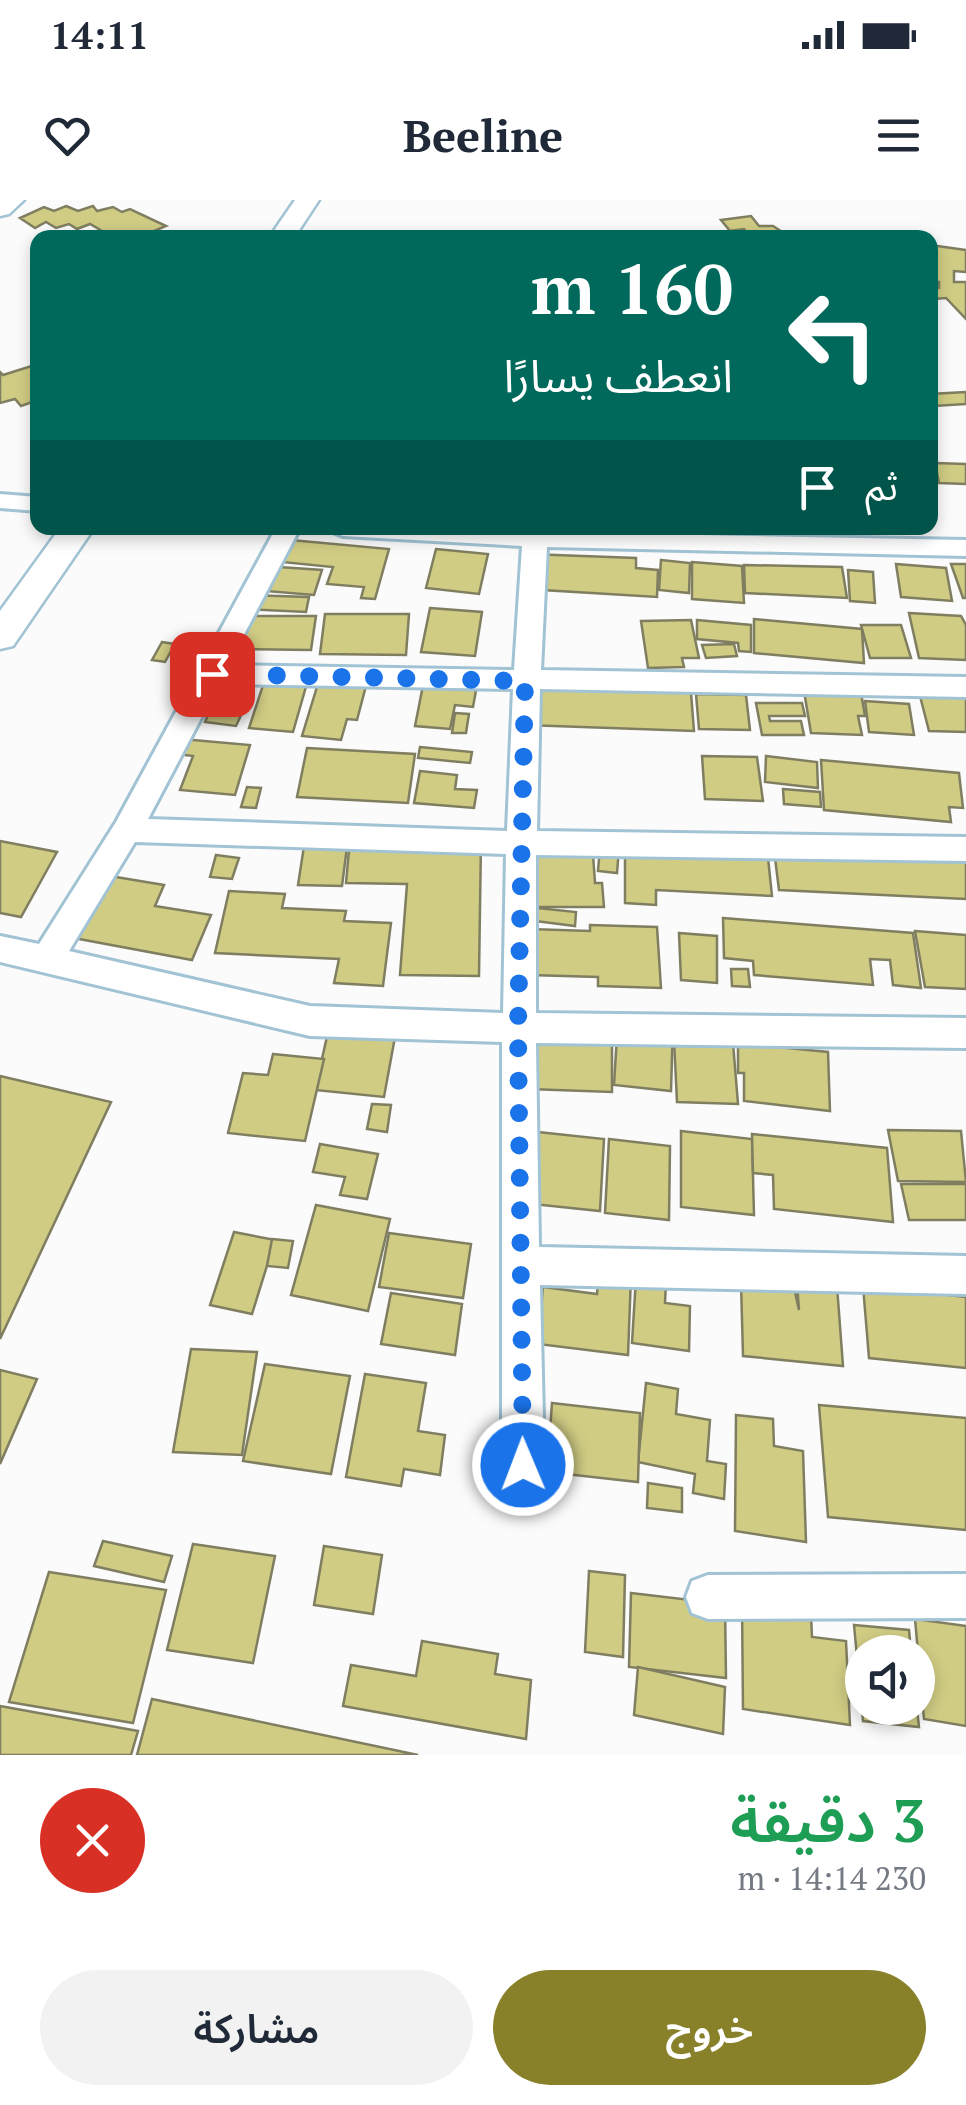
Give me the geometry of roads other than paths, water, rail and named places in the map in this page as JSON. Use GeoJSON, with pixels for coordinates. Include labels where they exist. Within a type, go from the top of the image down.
{"type":"FeatureCollection","features":[{"type":"Feature","properties":{"kind":"main road"},"geometry":{"type":"LineString","coordinates":[[0,209],[12,200]]}},
{"type":"Feature","properties":{"kind":"main road"},"geometry":{"type":"LineString","coordinates":[[286,230],[303,202]]}},
{"type":"Feature","properties":{"kind":"main road"},"geometry":{"type":"LineString","coordinates":[[0,638],[72,535]]}},
{"type":"Feature","properties":{"kind":"street"},"geometry":{"type":"LineString","coordinates":[[0,501],[30,503]]}},
{"type":"Feature","properties":{"kind":"street"},"geometry":{"type":"LineString","coordinates":[[48,958],[128,830],[284,535]]}},
{"type":"Feature","properties":{"kind":"street"},"geometry":{"type":"LineString","coordinates":[[465,535],[966,548]]}},
{"type":"Feature","properties":{"kind":"street"},"geometry":{"type":"LineString","coordinates":[[523,1465],[518,1028],[525,681],[535,539]]}},
{"type":"Feature","properties":{"kind":"street"},"geometry":{"type":"LineString","coordinates":[[212,674],[966,687]]}},
{"type":"Feature","properties":{"kind":"street"},"geometry":{"type":"LineString","coordinates":[[128,830],[521,842],[966,849]]}},
{"type":"Feature","properties":{"kind":"street"},"geometry":{"type":"LineString","coordinates":[[0,948],[310,1021],[518,1028],[966,1033]]}},
{"type":"Feature","properties":{"kind":"street"},"geometry":{"type":"LineString","coordinates":[[520,1266],[966,1275]]}},
{"type":"Feature","properties":{"kind":"street"},"geometry":{"type":"LineString","coordinates":[[708,1597],[966,1596]]}}]}
